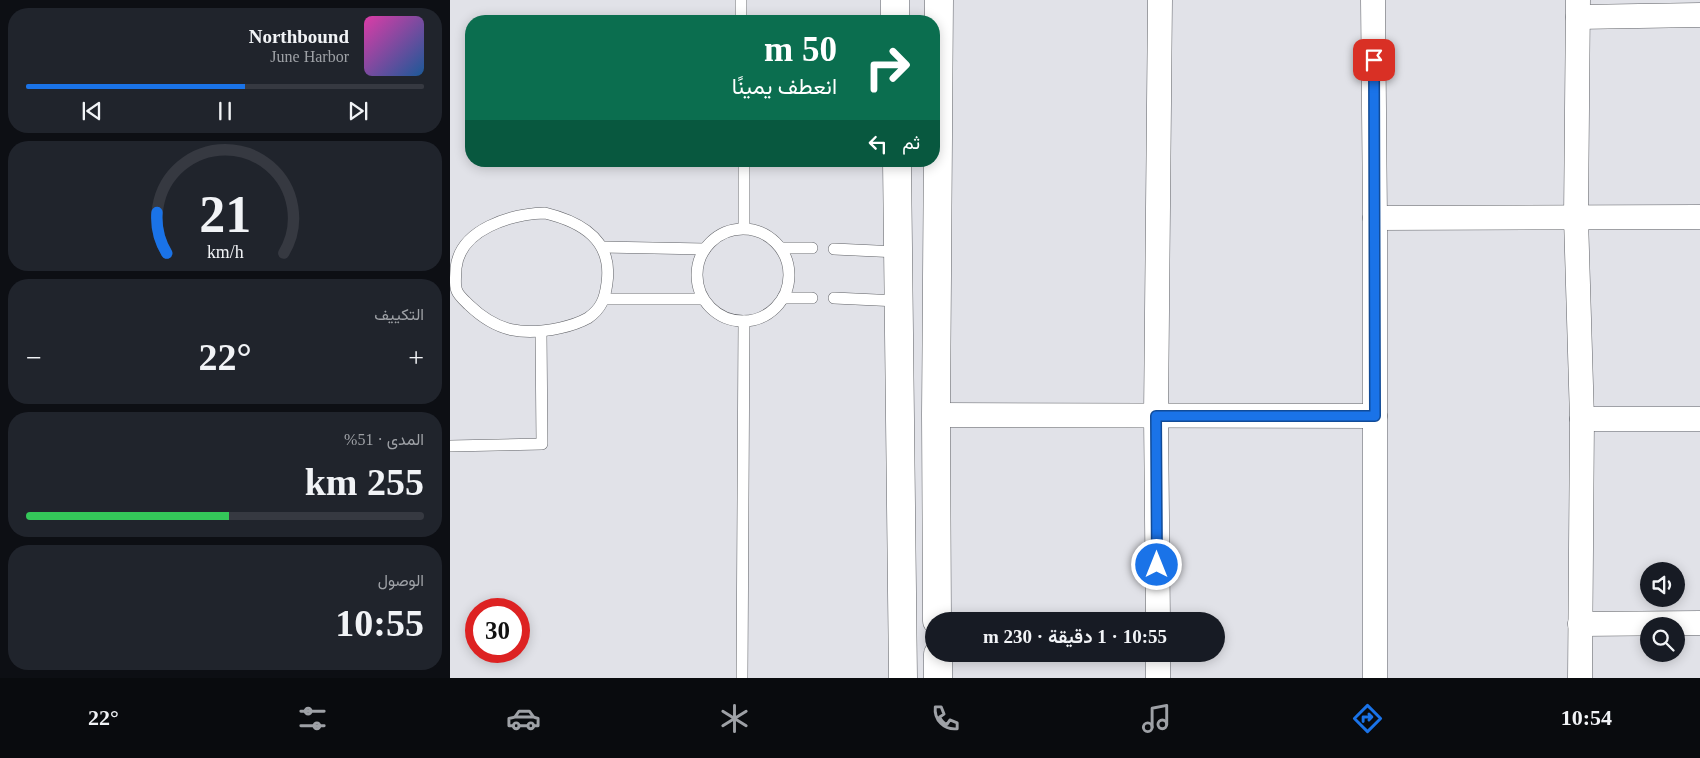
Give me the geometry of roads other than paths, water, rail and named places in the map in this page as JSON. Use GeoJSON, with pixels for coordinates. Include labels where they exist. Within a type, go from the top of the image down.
{"type":"FeatureCollection","features":[{"type":"Feature","properties":{"kind":"street"},"geometry":{"type":"LineString","coordinates":[[895,0],[895,15]]}},
{"type":"Feature","properties":{"kind":"street"},"geometry":{"type":"LineString","coordinates":[[938,0],[938,15]]}},
{"type":"Feature","properties":{"kind":"street"},"geometry":{"type":"LineString","coordinates":[[1158,612],[1156,416],[1160,0]]}},
{"type":"Feature","properties":{"kind":"street"},"geometry":{"type":"LineString","coordinates":[[1373,0],[1375,678]]}},
{"type":"Feature","properties":{"kind":"street"},"geometry":{"type":"LineString","coordinates":[[1580,678],[1582,419],[1576,218],[1578,8],[1700,14]]}},
{"type":"Feature","properties":{"kind":"street"},"geometry":{"type":"LineString","coordinates":[[897,167],[903,678]]}},
{"type":"Feature","properties":{"kind":"street"},"geometry":{"type":"LineString","coordinates":[[937,167],[937,612]]}},
{"type":"Feature","properties":{"kind":"street"},"geometry":{"type":"LineString","coordinates":[[1375,218],[1700,217]]}},
{"type":"Feature","properties":{"kind":"street"},"geometry":{"type":"LineString","coordinates":[[936,415],[1375,416]]}},
{"type":"Feature","properties":{"kind":"street"},"geometry":{"type":"LineString","coordinates":[[1582,419],[1700,419]]}},
{"type":"Feature","properties":{"kind":"street"},"geometry":{"type":"LineString","coordinates":[[1580,624],[1700,624]]}},
{"type":"Feature","properties":{"kind":"street"},"geometry":{"type":"LineString","coordinates":[[938,662],[938,678]]}},
{"type":"Feature","properties":{"kind":"street"},"geometry":{"type":"LineString","coordinates":[[1158,662],[1158,678]]}},
{"type":"Feature","properties":{"kind":"lane"},"geometry":{"type":"LineString","coordinates":[[741,0],[741,15]]}},
{"type":"Feature","properties":{"kind":"lane"},"geometry":{"type":"LineString","coordinates":[[744,167],[744,228]]}},
{"type":"Feature","properties":{"kind":"lane"},"geometry":{"type":"LineString","coordinates":[[544,213],[564,218],[586,230],[602,247],[608,277],[601,308],[587,318],[572,325],[541,332],[514,331],[478,314],[457,291],[453,275],[457,259],[471,240],[481,231],[502,220],[518,216],[544,213]]}},
{"type":"Feature","properties":{"kind":"lane"},"geometry":{"type":"LineString","coordinates":[[744,228],[764,233],[781,248],[788,263],[790,276],[788,289],[773,311],[761,318],[744,321],[735,320],[723,317],[703,299],[698,287],[699,260],[705,249],[714,239],[725,232],[744,228]]}},
{"type":"Feature","properties":{"kind":"lane"},"geometry":{"type":"LineString","coordinates":[[602,247],[705,249]]}},
{"type":"Feature","properties":{"kind":"lane"},"geometry":{"type":"LineString","coordinates":[[781,248],[812,248]]}},
{"type":"Feature","properties":{"kind":"lane"},"geometry":{"type":"LineString","coordinates":[[834,249],[898,252]]}},
{"type":"Feature","properties":{"kind":"lane"},"geometry":{"type":"LineString","coordinates":[[783,298],[812,298]]}},
{"type":"Feature","properties":{"kind":"lane"},"geometry":{"type":"LineString","coordinates":[[834,298],[898,301]]}},
{"type":"Feature","properties":{"kind":"lane"},"geometry":{"type":"LineString","coordinates":[[604,299],[703,299]]}},
{"type":"Feature","properties":{"kind":"lane"},"geometry":{"type":"LineString","coordinates":[[742,678],[744,321]]}},
{"type":"Feature","properties":{"kind":"lane"},"geometry":{"type":"LineString","coordinates":[[450,446],[542,444],[541,332]]}}]}
